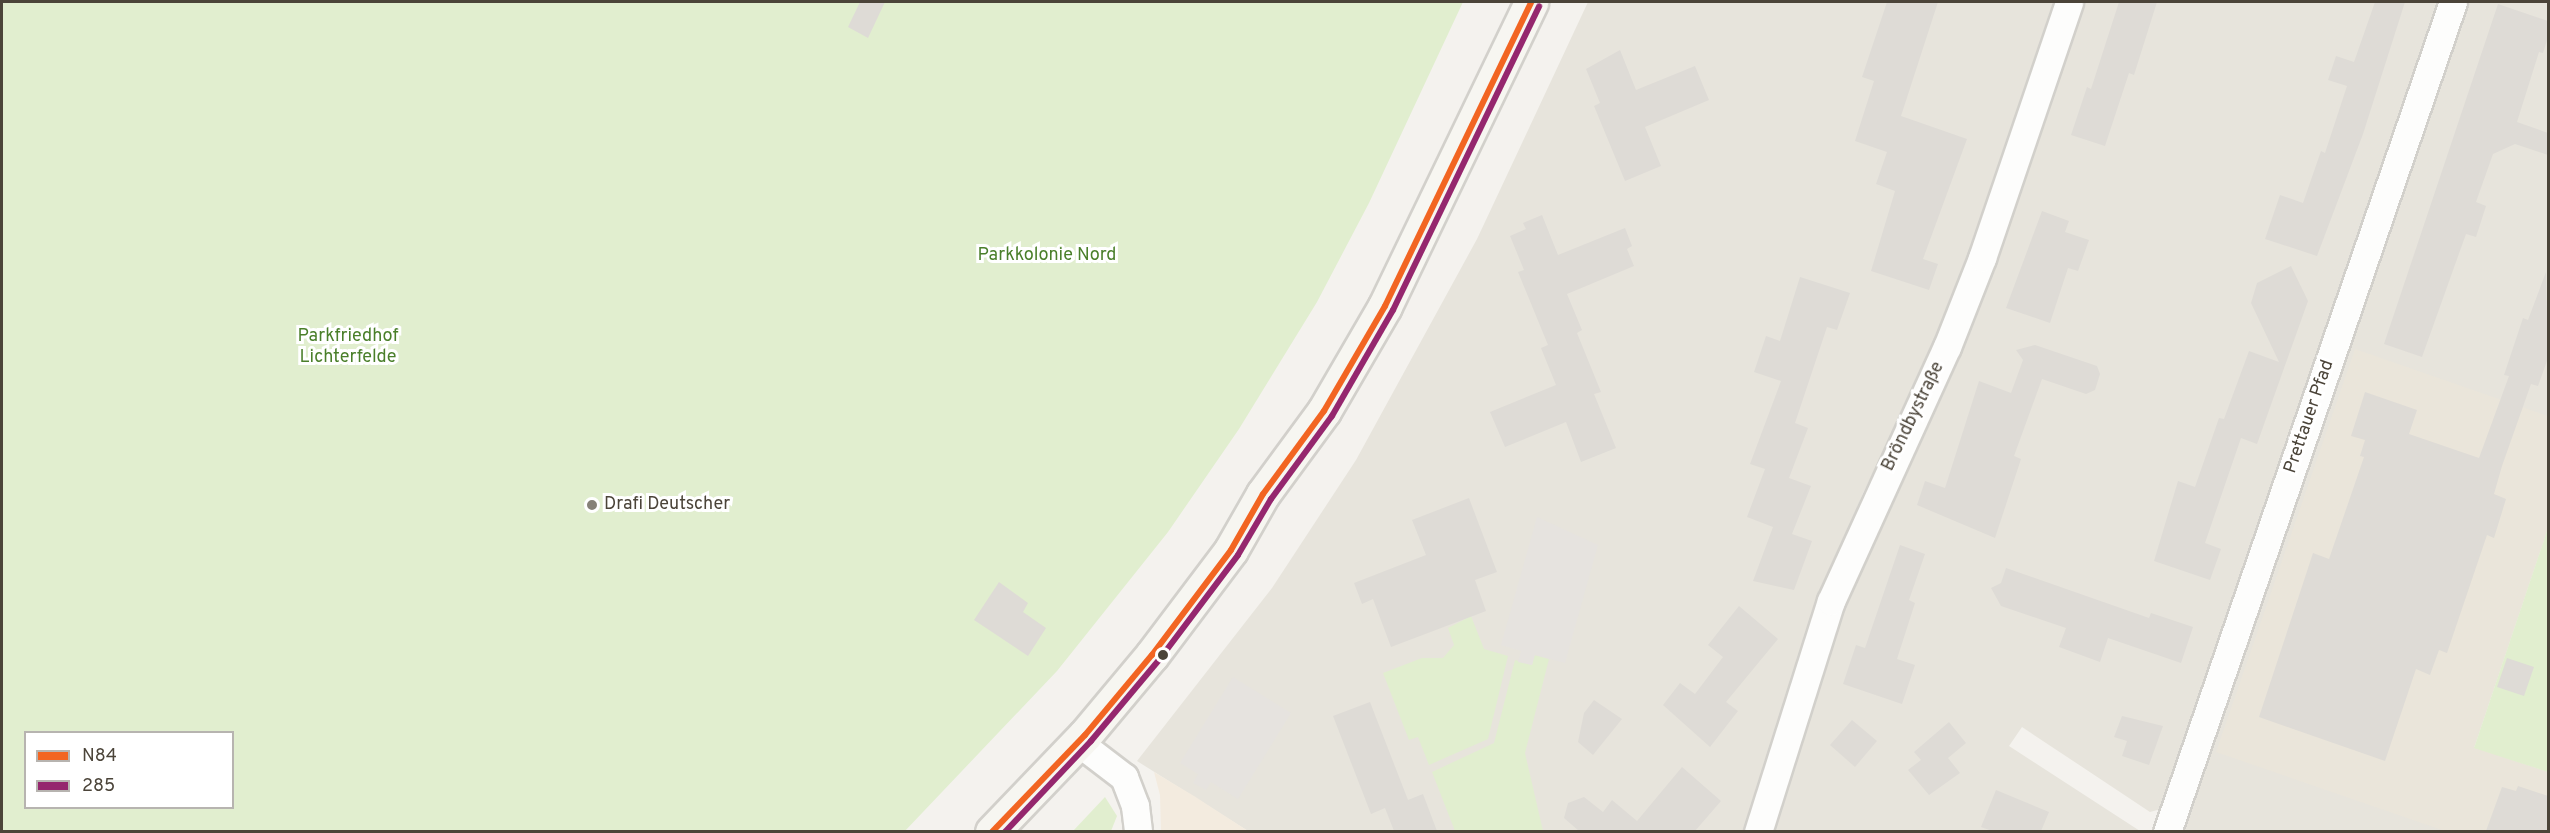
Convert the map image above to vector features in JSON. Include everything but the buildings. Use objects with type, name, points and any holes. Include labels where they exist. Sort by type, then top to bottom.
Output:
[{"type":"main road","points":[[992,831],[1078,742],[1204,587],[1263,494],[1327,405],[1385,306],[1531,2]]},
{"type":"street","name":"Bröndbystraße","points":[[1758,831],[1831,601],[1947,347],[1982,258],[2069,2]]},
{"type":"street","name":"Prettauer Pfad","points":[[2167,831],[2452,2]]},
{"type":"street","points":[[1078,742],[1124,777],[1135,806],[1138,831]]},
{"type":"shaded area","points":[[1588,2],[2053,2],[1967,266],[1920,379],[1863,493],[1816,608],[1744,831],[1248,831],[1137,761],[1272,588],[1356,460],[1477,239]]},
{"type":"shaded area","points":[[2081,2],[2440,2],[2161,809],[2150,812],[2022,727],[2009,746],[2140,831],[1769,832],[1833,629],[1976,312]]},
{"type":"shaded area","points":[[2466,2],[2548,2],[2548,528],[2474,748],[2548,772],[2548,831],[2181,832]]},
{"type":"shaded area","points":[[2355,349],[2548,416],[2548,528],[2474,747],[2548,772],[2548,831],[2445,831],[2216,752]]},
{"type":"shaded area","points":[[1537,517],[1598,545],[1565,663],[1535,655],[1532,665],[1518,662],[1521,651],[1501,645]]},
{"type":"shaded area","points":[[1233,677],[1291,713],[1238,799],[1211,782],[1206,790],[1193,783],[1198,774],[1180,763]]},
{"type":"shaded area","points":[[1154,772],[1248,831],[1161,831],[1160,795]]},
{"type":"green space","name":"Parkfriedhof Lichterfelde","points":[[2,2],[1463,2],[1369,203],[1317,302],[1239,429],[1168,532],[1057,671],[904,832],[2,831]]},
{"type":"green space","points":[[2548,528],[2548,772],[2474,748]]},
{"type":"green space","points":[[1471,616],[1484,649],[1508,656],[1488,739],[1429,765],[1418,737],[1409,740],[1383,673],[1422,658],[1443,658],[1454,645],[1448,628]]},
{"type":"green space","points":[[1534,655],[1549,659],[1525,753],[1543,831],[1455,831],[1432,772],[1494,743],[1515,660],[1532,665]]},
{"type":"green space","points":[[1105,797],[1117,816],[1111,831],[1073,831]]},
{"type":"transit line","name":"N84","points":[[992,832],[1085,735],[1152,655],[1231,550],[1263,494],[1324,411],[1385,306],[1531,2]]},
{"type":"transit line","name":"285","points":[[1005,832],[1091,741],[1159,660],[1238,555],[1271,499],[1332,416],[1393,310],[1539,6]]},
{"type":"place","name":"Drafi Deutscher","points":[[592,505]]},
{"type":"park label","name":"Parkkolonie Nord","points":[[1047,256]]}]
